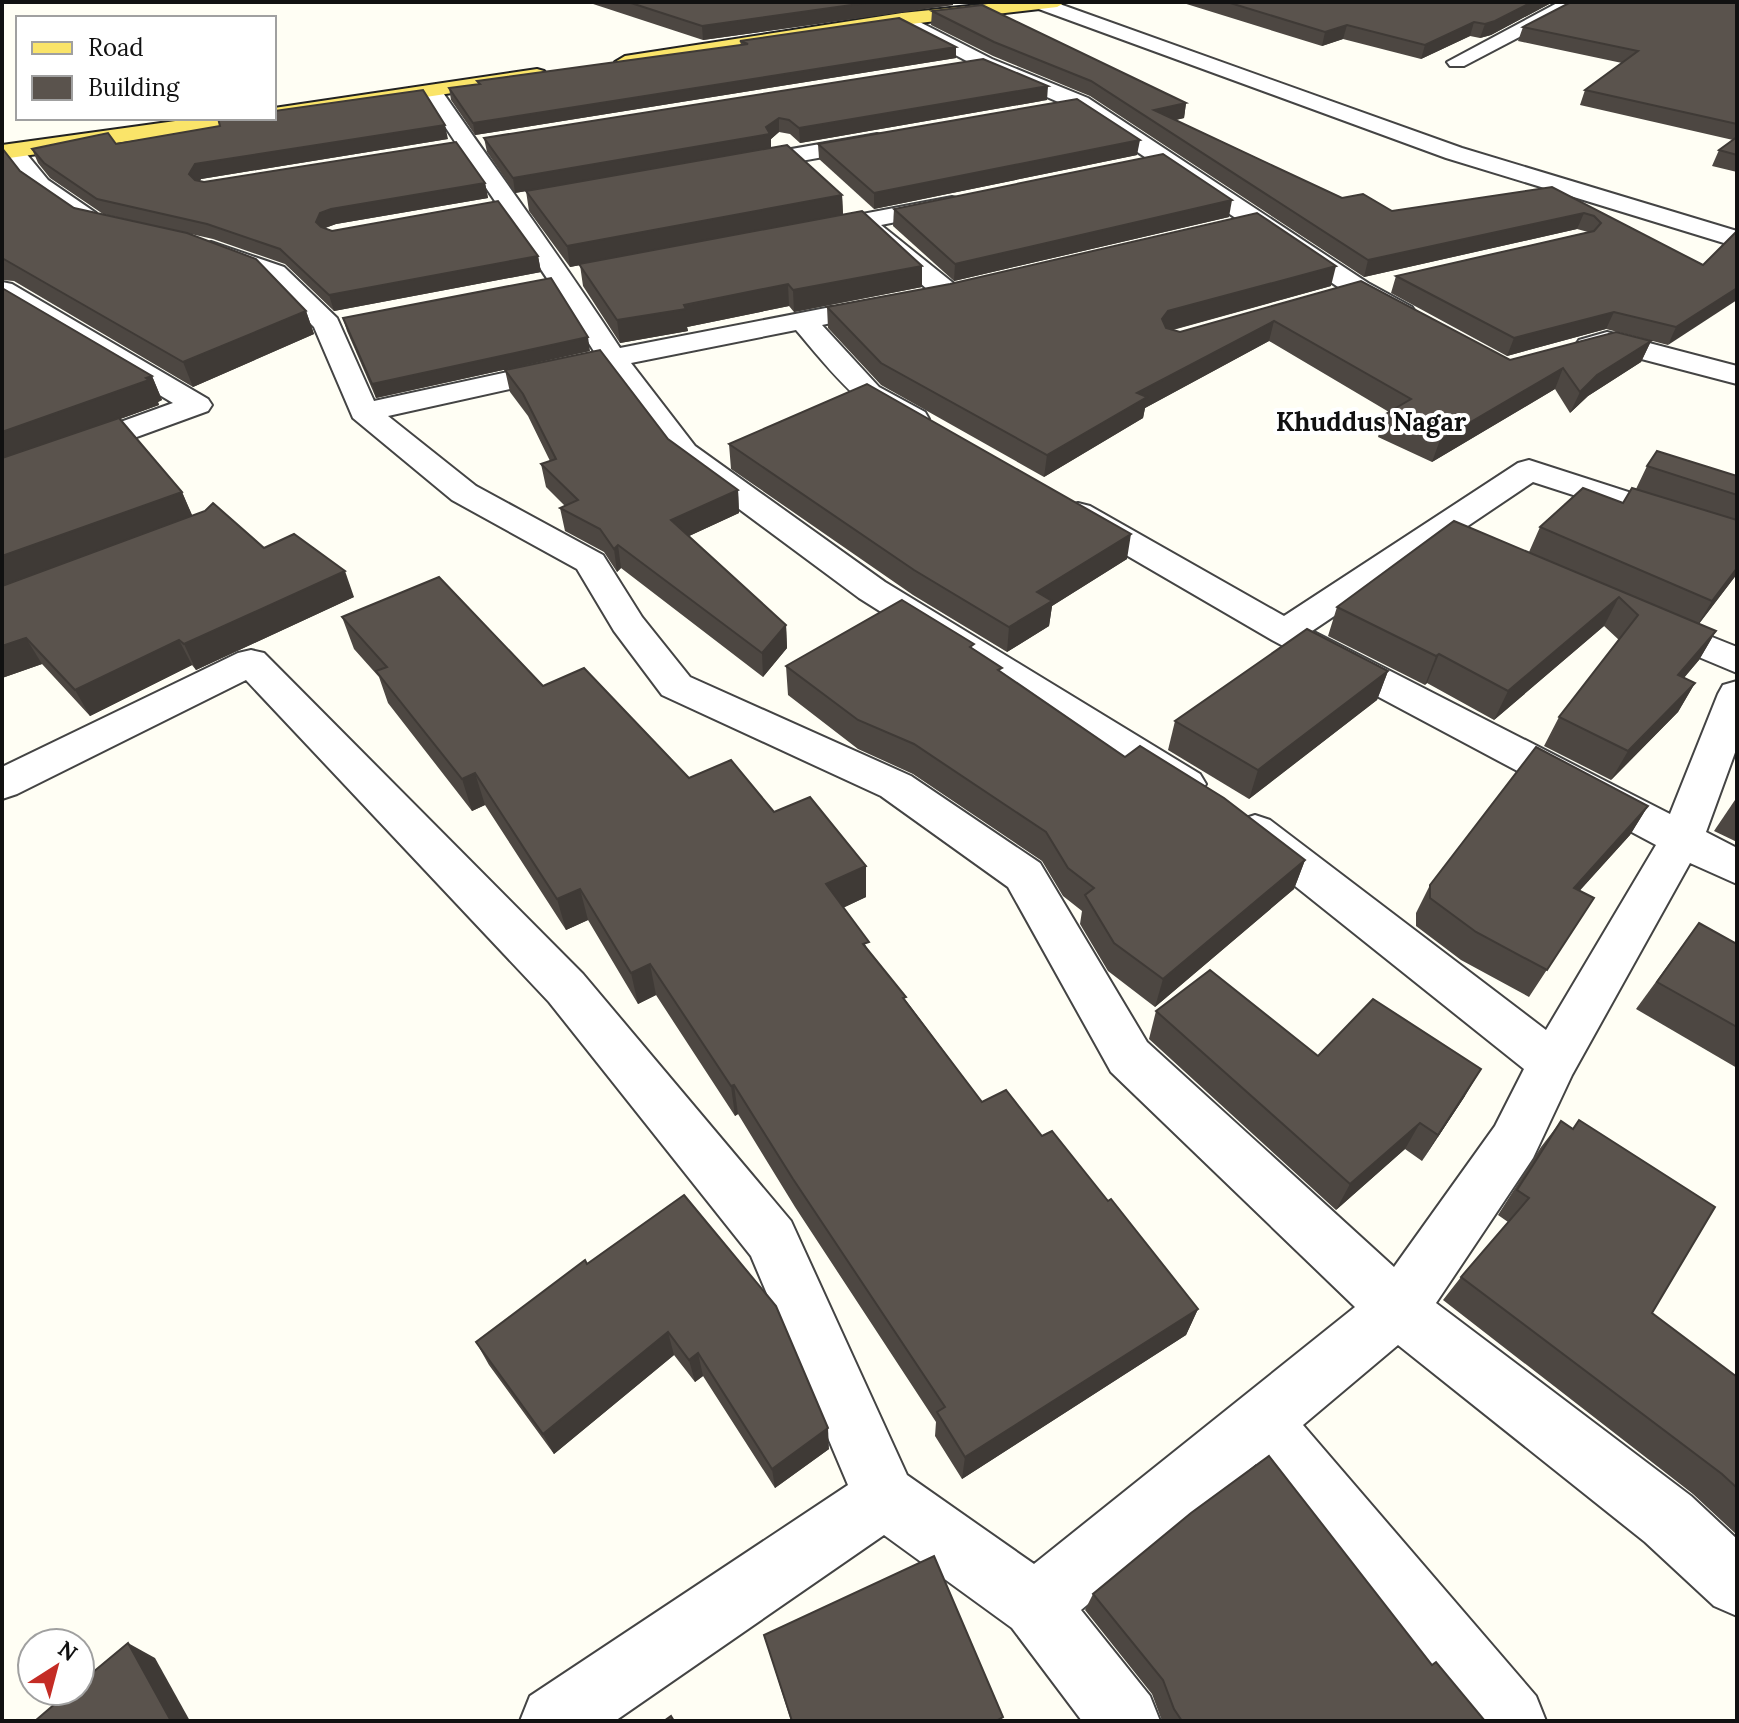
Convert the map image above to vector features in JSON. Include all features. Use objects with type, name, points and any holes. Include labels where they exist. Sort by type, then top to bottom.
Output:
[{"type":"main road","points":[[604,65],[902,19],[1050,3]]},
{"type":"main road","points":[[276,114],[557,72]]},
{"type":"main road","points":[[7,152],[230,120]]},
{"type":"street","points":[[1457,62],[1557,9],[1577,2]]},
{"type":"street","points":[[1050,3],[1454,153],[1732,231]]},
{"type":"street","points":[[902,19],[985,63],[1080,103],[1359,289],[1424,325]]},
{"type":"street","points":[[954,68],[985,63]]},
{"type":"street","points":[[432,91],[509,207],[562,279],[612,358],[684,453],[716,460],[872,590],[1226,809],[1553,1063]]},
{"type":"street","points":[[1035,112],[1080,103]]},
{"type":"street","points":[[773,135],[816,174]]},
{"type":"street","points":[[721,169],[901,136]]},
{"type":"street","points":[[7,152],[40,185],[94,223],[125,230]]},
{"type":"street","points":[[1133,166],[1163,160]]},
{"type":"street","points":[[788,236],[970,200]]},
{"type":"street","points":[[846,202],[948,293]]},
{"type":"street","points":[[1228,228],[1257,221]]},
{"type":"street","points":[[172,240],[203,247],[275,273],[340,321],[364,412],[464,493],[591,562],[627,623],[676,686],[896,786],[1024,875],[1129,1057],[1398,1309],[1668,1519],[1737,1583]]},
{"type":"street","points":[[1328,298],[1402,279]]},
{"type":"street","points":[[915,299],[978,286]]},
{"type":"street","points":[[2,290],[197,405],[2,476]]},
{"type":"street","points":[[364,412],[612,358],[859,310]]},
{"type":"street","points":[[803,321],[854,399],[949,439]]},
{"type":"street","points":[[1563,353],[1607,341],[1737,375]]},
{"type":"street","points":[[1285,632],[1455,536],[1529,470],[1737,538]]},
{"type":"street","points":[[1043,493],[1285,632],[1737,868]]},
{"type":"street","points":[[1624,611],[1737,661]]},
{"type":"street","points":[[2,784],[251,662],[566,988],[771,1239],[885,1497],[1035,1605],[1125,1721]]},
{"type":"street","points":[[1035,1605],[1398,1309],[1514,1142],[1553,1063],[1681,840],[1737,694]]},
{"type":"street","points":[[1260,1421],[1511,1721]]},
{"type":"street","points":[[555,1721],[885,1497]]},
{"type":"building","points":[[628,2],[873,2],[702,26]]},
{"type":"building","points":[[1227,2],[1532,2],[1495,21],[1485,24],[1474,22],[1425,45],[1347,25],[1325,32]]},
{"type":"building","points":[[1571,2],[1737,2],[1737,124],[1585,90],[1638,51],[1523,27]]},
{"type":"building","points":[[982,5],[1186,103],[1154,110],[1342,198],[1363,194],[1392,211],[1552,187],[1703,265],[1737,231],[1737,288],[1676,327],[1614,312],[1514,338],[1396,276],[1594,231],[1601,223],[1594,216],[1584,213],[1368,260],[1091,81],[994,42],[932,11]]},
{"type":"building","points":[[899,18],[956,47],[473,123],[449,88],[480,84],[477,81],[748,44],[740,41]]},
{"type":"building","points":[[983,59],[1048,86],[799,128],[789,120],[779,118],[766,127],[770,134],[513,178],[484,138]]},
{"type":"building","points":[[423,90],[445,125],[195,164],[189,174],[195,180],[204,182],[456,142],[485,183],[331,209],[320,213],[316,222],[332,231],[498,201],[538,256],[329,295],[280,249],[207,224],[97,199],[44,163],[32,149],[108,133],[116,144],[220,126],[218,120],[276,120],[276,111]]},
{"type":"building","points":[[1077,99],[1140,140],[874,193],[818,144]]},
{"type":"building","points":[[1737,137],[1737,155],[1719,150]]},
{"type":"building","points":[[787,145],[842,195],[567,246],[526,191]]},
{"type":"building","points":[[2,148],[20,171],[74,208],[187,233],[256,259],[306,311],[183,362],[2,258]]},
{"type":"building","points":[[1163,154],[1232,200],[955,264],[894,209]]},
{"type":"building","points":[[862,211],[922,266],[793,290],[788,284],[684,305],[686,309],[617,320],[579,264]]},
{"type":"building","points":[[1257,213],[1336,266],[1168,311],[1162,319],[1166,328],[1180,332],[1361,281],[1510,360],[1616,332],[1651,341],[1597,375],[1580,392],[1563,368],[1440,440],[1384,415],[1411,399],[1274,321],[1137,393],[1147,397],[1047,455],[881,363],[827,307],[950,284]]},
{"type":"building","points":[[551,278],[588,337],[372,384],[343,318]]},
{"type":"building","points":[[2,288],[152,376],[146,378],[149,380],[2,432]]},
{"type":"building","points":[[600,350],[668,439],[738,490],[671,520],[786,625],[762,653],[618,545],[614,549],[600,529],[560,508],[578,500],[541,464],[556,459],[523,394],[505,370]]},
{"type":"building","points":[[867,384],[1131,534],[1037,592],[1052,601],[1009,627],[914,570],[729,444]]},
{"type":"building","points":[[119,418],[182,492],[2,556],[2,458]]},
{"type":"building","points":[[1657,451],[1737,476],[1737,495],[1647,466]]},
{"type":"building","points":[[1583,488],[1623,503],[1632,488],[1737,520],[1737,568],[1712,601],[1540,527]]},
{"type":"building","points":[[213,503],[264,548],[294,534],[345,571],[184,644],[179,640],[75,690],[26,638],[2,646],[2,586],[205,511]]},
{"type":"building","points":[[1454,521],[1716,631],[1678,675],[1695,683],[1628,751],[1559,717],[1638,615],[1619,597],[1508,691],[1439,654],[1436,656],[1337,607]]},
{"type":"building","points":[[439,577],[543,686],[584,668],[689,778],[731,760],[774,812],[810,797],[866,866],[826,884],[869,942],[863,944],[906,997],[903,998],[982,1102],[1006,1090],[1042,1136],[1052,1131],[1108,1201],[1111,1199],[1198,1309],[965,1457],[937,1412],[945,1407],[734,1085],[731,1086],[650,964],[631,973],[580,889],[557,899],[475,773],[462,779],[376,671],[387,667],[342,617]]},
{"type":"building","points":[[902,600],[974,644],[970,647],[1002,668],[998,670],[1125,757],[1140,746],[1224,798],[1305,860],[1163,979],[1114,943],[1085,895],[1094,888],[1068,868],[1046,832],[914,744],[858,720],[786,666]]},
{"type":"building","points":[[1307,629],[1388,671],[1258,770],[1175,721]]},
{"type":"building","points":[[1536,747],[1648,806],[1574,888],[1594,898],[1547,970],[1476,932],[1430,898],[1430,885]]},
{"type":"building","points":[[1699,923],[1737,944],[1737,1027],[1657,982]]},
{"type":"building","points":[[1210,970],[1318,1056],[1373,999],[1481,1069],[1438,1135],[1420,1123],[1350,1184],[1156,1011]]},
{"type":"building","points":[[1579,1120],[1715,1207],[1652,1313],[1737,1377],[1737,1488],[1461,1277],[1529,1198],[1517,1190],[1561,1121],[1573,1129]]},
{"type":"building","points":[[684,1195],[776,1306],[828,1428],[772,1469],[698,1353],[689,1360],[668,1332],[543,1434],[476,1342],[585,1260],[587,1264]]},
{"type":"building","points":[[1269,1456],[1432,1665],[1436,1662],[1485,1721],[1182,1721],[1163,1680],[1093,1594],[1191,1513]]},
{"type":"building","points":[[934,1556],[1003,1717],[996,1721],[792,1721],[764,1635]]},
{"type":"building","points":[[128,1643],[171,1721],[35,1721],[51,1707],[96,1707],[96,1670]]},
{"type":"district","name":"Khuddus Nagar","points":[[1371,422]]}]
